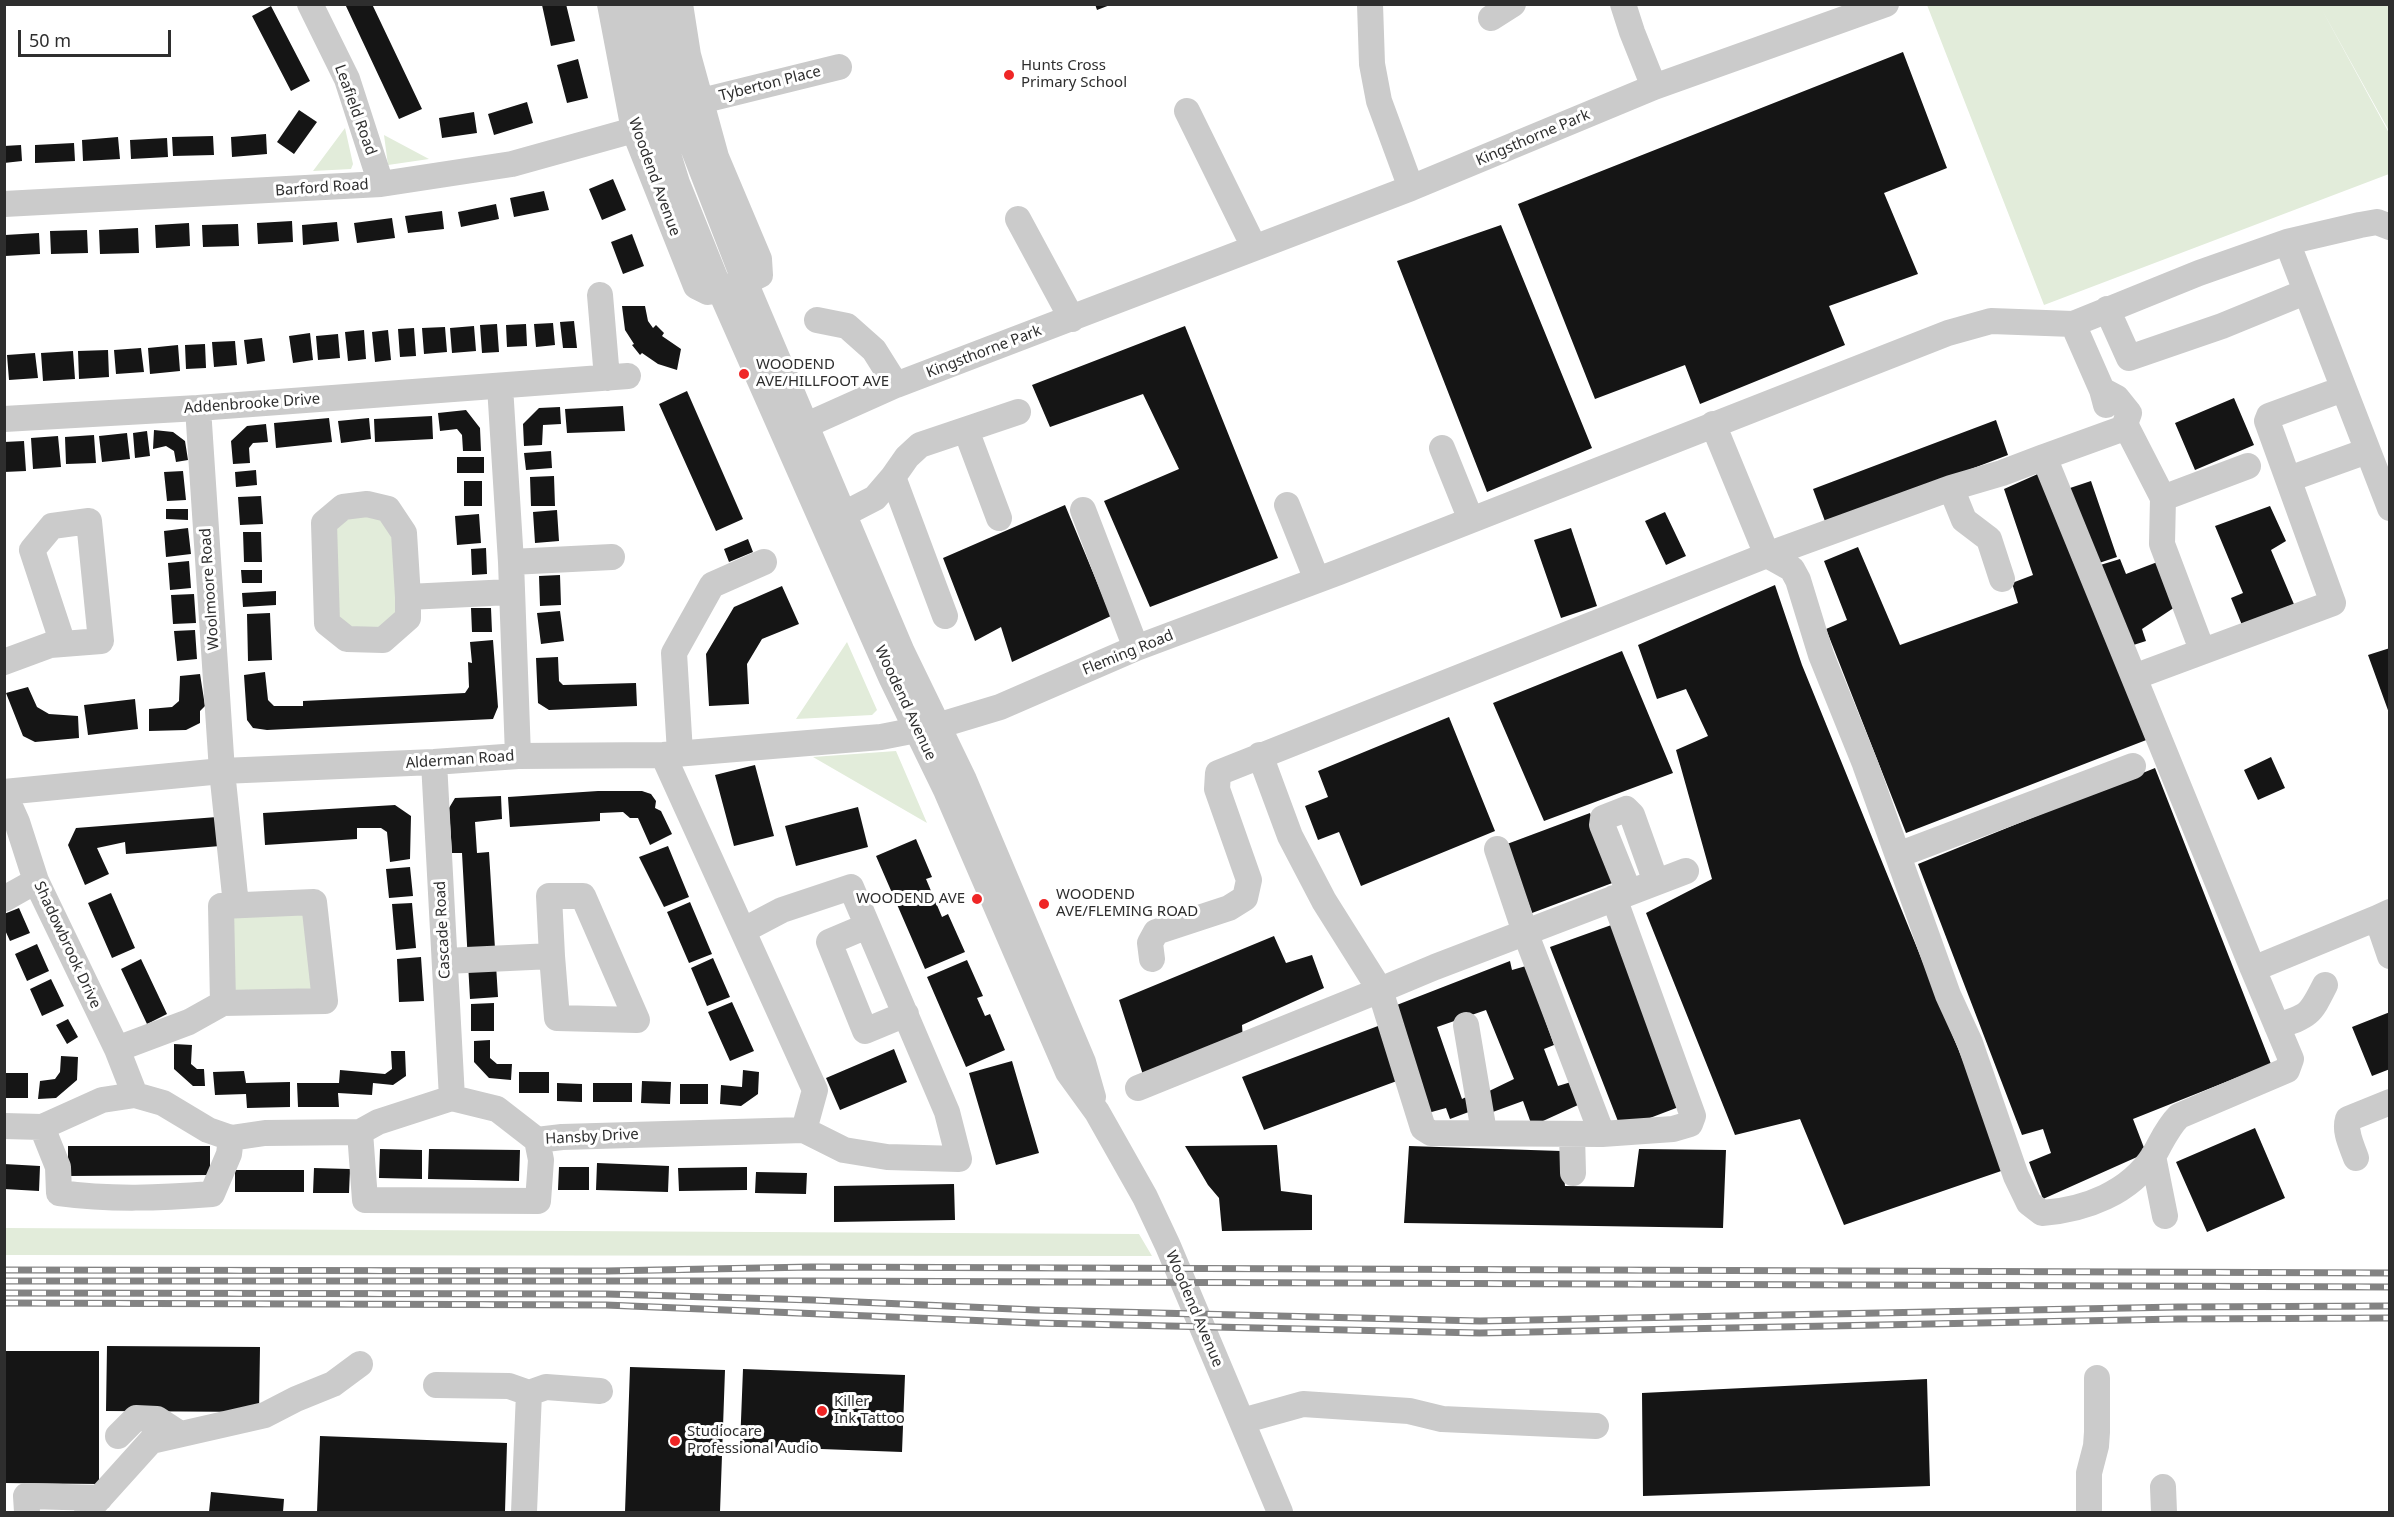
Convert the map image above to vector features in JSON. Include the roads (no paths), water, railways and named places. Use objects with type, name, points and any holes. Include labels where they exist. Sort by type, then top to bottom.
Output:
[{"type":"street","name":"Leafield Road","points":[[310,4],[347,79],[381,184]]},
{"type":"street","name":"Woodend Avenue","points":[[610,4],[634,130],[696,286],[708,292],[720,290]]},
{"type":"street","name":"Woodend Avenue","points":[[633,4],[641,52],[659,125],[677,183],[720,290],[844,514],[902,652],[946,790],[1068,1072],[1097,1112],[1145,1197],[1168,1246],[1280,1512]]},
{"type":"street","name":"Woodend Avenue","points":[[657,4],[679,111],[745,282],[796,430],[927,728]]},
{"type":"street","points":[[680,4],[688,55],[716,157],[759,259],[760,275],[720,290]]},
{"type":"street","points":[[1370,4],[1372,64],[1379,101],[1411,189]]},
{"type":"street","points":[[1491,18],[1513,4]]},
{"type":"street","points":[[1623,4],[1654,87]]},
{"type":"street","name":"Kingsthorne Park","points":[[796,430],[896,385],[1411,189],[1654,87],[1886,4]]},
{"type":"street","name":"Tyberton Place","points":[[701,101],[839,67]]},
{"type":"street","points":[[1187,111],[1254,247]]},
{"type":"street","name":"Barford Road","points":[[4,204],[381,184],[512,164],[634,130]]},
{"type":"street","points":[[1018,219],[1072,319]]},
{"type":"street","points":[[2202,650],[2162,544],[2163,498],[2126,426],[2112,420],[2102,390],[2073,324],[2107,309],[2287,242],[2377,222],[2390,227]]},
{"type":"street","points":[[2287,242],[2390,508]]},
{"type":"street","points":[[2107,309],[2129,358],[2223,326],[2305,292]]},
{"type":"street","name":"Addenbrooke Drive","points":[[4,419],[198,408],[618,377],[603,344],[600,295]]},
{"type":"street","points":[[817,320],[848,326],[874,350],[896,385]]},
{"type":"street","name":"Fleming Road","points":[[927,728],[1000,707],[1136,648],[1328,576],[1948,333],[1990,321],[2073,324]]},
{"type":"street","points":[[500,386],[511,562],[510,592],[518,756]]},
{"type":"street","points":[[2134,677],[2333,603],[2267,421],[2269,416],[2343,388]]},
{"type":"street","name":"Woolmoore Road","points":[[198,408],[222,771],[236,905]]},
{"type":"street","points":[[844,514],[875,498],[907,457],[921,446],[1018,412]]},
{"type":"street","points":[[1713,424],[1767,555],[1792,569],[1798,580],[1821,655],[1865,764],[1948,995],[1970,1043],[2016,1176],[2029,1203],[2042,1213],[2067,1211],[2106,1197],[2131,1181],[2153,1156],[2168,1127],[2179,1116],[2287,1070],[2291,1059],[2044,457]]},
{"type":"street","points":[[1152,958],[1150,943],[1156,932],[1229,908],[1245,898],[1249,880],[1217,789],[1218,773],[1767,555],[1951,488],[2002,473],[2126,426]]},
{"type":"street","points":[[966,430],[999,518]]},
{"type":"street","points":[[1442,448],[1471,520]]},
{"type":"street","points":[[2289,479],[2367,451]]},
{"type":"street","points":[[2163,498],[2248,466]]},
{"type":"street","points":[[893,477],[945,616]]},
{"type":"street","points":[[1951,488],[1964,520],[1989,539],[2002,579]]},
{"type":"street","points":[[367,504],[388,509],[404,533],[408,597],[408,618],[383,640],[347,639],[327,623],[324,523],[343,507],[367,504]]},
{"type":"street","points":[[1287,505],[1328,576]]},
{"type":"street","points":[[1083,510],[1136,648]]},
{"type":"street","points":[[4,662],[50,645],[63,644],[101,641],[89,520],[52,526],[32,550],[63,644]]},
{"type":"street","points":[[511,562],[612,557]]},
{"type":"street","points":[[744,930],[782,910],[851,887],[947,1112],[958,1159],[887,1157],[844,1150],[804,1130],[815,1090],[744,930],[672,754],[674,653],[712,585],[764,562]]},
{"type":"street","points":[[408,597],[510,592]]},
{"type":"street","name":"Alderman Road","points":[[4,793],[222,771],[518,756],[672,754],[881,737],[927,728]]},
{"type":"street","points":[[1260,755],[1290,836],[1324,901],[1380,990],[1423,1128],[1431,1133],[1602,1134],[1673,1129],[1690,1124],[1693,1116],[1622,896],[1602,825],[1603,818],[1626,809],[1632,815],[1656,882]]},
{"type":"street","name":"Cascade Road","points":[[434,762],[452,1098]]},
{"type":"street","points":[[1898,855],[2133,766]]},
{"type":"street","name":"Shadowbrook Drive","points":[[4,793],[11,822],[36,881],[117,1049],[135,1095]]},
{"type":"street","points":[[1497,849],[1525,932],[1602,1134]]},
{"type":"street","points":[[1138,1088],[1525,932],[1686,871]]},
{"type":"street","points":[[4,899],[36,881]]},
{"type":"street","points":[[549,896],[583,896],[637,1020],[557,1018],[552,956],[549,896]]},
{"type":"street","points":[[117,1049],[189,1022],[223,1003],[325,1001],[314,902],[220,906],[223,1003]]},
{"type":"street","points":[[2253,969],[2383,915],[2390,956]]},
{"type":"street","points":[[867,926],[829,942],[865,1031],[906,1014]]},
{"type":"street","points":[[445,961],[552,956]]},
{"type":"street","points":[[2277,1026],[2302,1018],[2313,1010],[2325,985]]},
{"type":"street","points":[[1466,1025],[1484,1132]]},
{"type":"street","points":[[4,1126],[42,1127],[102,1100],[135,1095],[164,1103],[208,1130],[231,1138],[265,1133],[360,1132],[378,1122],[452,1098]]},
{"type":"street","name":"Hansby Drive","points":[[452,1098],[497,1109],[537,1140],[562,1137],[804,1130]]},
{"type":"street","points":[[2356,1158],[2346,1125],[2348,1119],[2390,1101]]},
{"type":"street","points":[[42,1127],[58,1167],[59,1192],[99,1198],[212,1194],[229,1154],[231,1138]]},
{"type":"street","points":[[360,1132],[365,1200],[538,1201],[541,1160],[537,1140]]},
{"type":"street","points":[[1572,1134],[1573,1173]]},
{"type":"street","points":[[2153,1156],[2165,1216]]},
{"type":"street","points":[[27,1512],[26,1496],[93,1505],[151,1441],[265,1415],[333,1384],[360,1364]]},
{"type":"street","points":[[2089,1512],[2089,1473],[2096,1446],[2097,1431],[2097,1378]]},
{"type":"street","points":[[436,1385],[509,1386],[530,1393],[546,1387],[600,1391]]},
{"type":"street","points":[[524,1512],[530,1393]]},
{"type":"street","points":[[1242,1421],[1303,1404],[1409,1411],[1442,1419],[1596,1426]]},
{"type":"street","points":[[117,1436],[136,1418],[158,1419],[180,1434]]},
{"type":"street","points":[[2163,1487],[2164,1512]]},
{"type":"railway","points":[[4,1270],[606,1271],[811,1267],[2390,1273]]},
{"type":"railway","points":[[4,1281],[811,1281],[2390,1287]]},
{"type":"railway","points":[[4,1293],[607,1294],[1036,1310],[1480,1321],[2178,1307],[2390,1306]]},
{"type":"railway","points":[[4,1303],[606,1305],[1036,1323],[1480,1333],[2178,1319],[2390,1318]]},
{"type":"place","name":"Hunts Cross Primary School","points":[[1009,75]]},
{"type":"place","name":"WOODEND AVE/HILLFOOT AVE","points":[[744,374]]},
{"type":"place","name":"WOODEND AVE","points":[[977,899]]},
{"type":"place","name":"WOODEND AVE/FLEMING ROAD","points":[[1044,904]]},
{"type":"place","name":"Killer Ink Tattoo","points":[[822,1411]]},
{"type":"place","name":"Studiocare Professional Audio","points":[[675,1441]]}]
